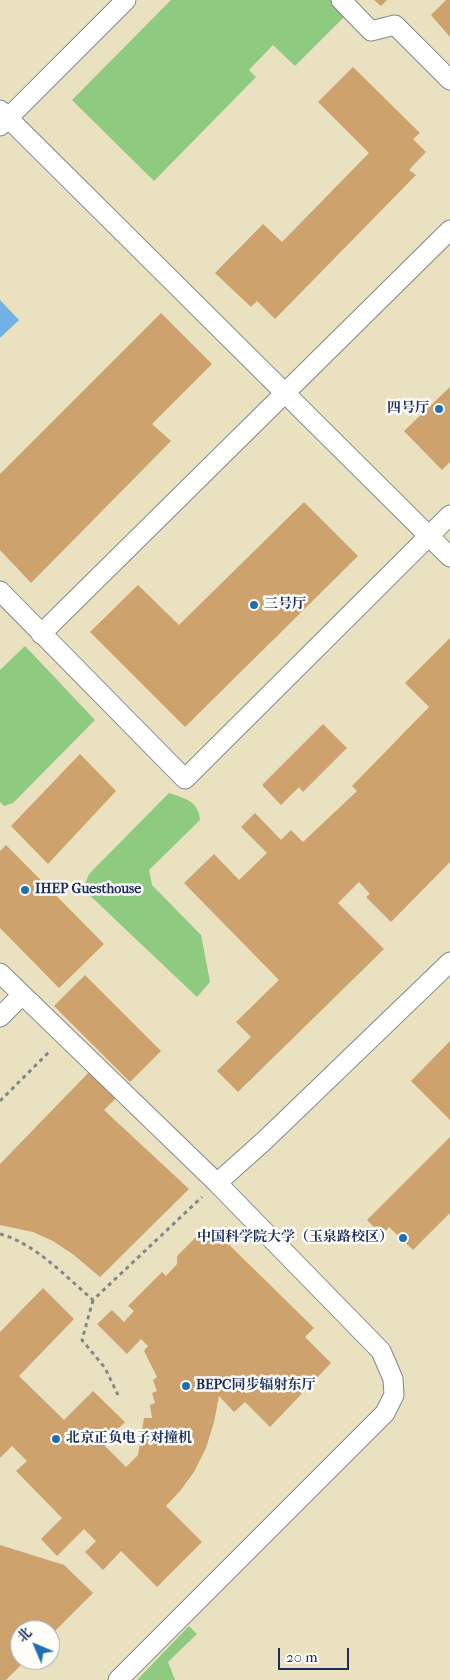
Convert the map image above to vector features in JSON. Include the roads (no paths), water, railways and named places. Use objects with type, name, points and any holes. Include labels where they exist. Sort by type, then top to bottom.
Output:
[{"type":"street","points":[[126,0],[3,118],[450,557]]},
{"type":"street","points":[[341,0],[372,31],[395,25],[450,80]]},
{"type":"street","points":[[41,634],[450,230]]},
{"type":"street","points":[[0,592],[185,779],[450,514]]},
{"type":"street","points":[[217,1183],[264,1141],[450,962]]},
{"type":"street","points":[[0,973],[217,1183],[381,1351],[393,1379],[394,1396],[385,1412],[118,1680]]},
{"type":"street","points":[[0,1016],[22,994]]},
{"type":"water","points":[[0,300],[19,320],[0,338]]},
{"type":"place","name":"四号厅","points":[[439,409]]},
{"type":"place","name":"三号厅","points":[[254,605]]},
{"type":"place","name":"IHEP Guesthouse","points":[[25,890]]},
{"type":"place","name":"中国科学院大学（玉泉路校区）","points":[[403,1238]]},
{"type":"place","name":"BEPC同步辐射东厅","points":[[186,1386]]},
{"type":"place","name":"北京正负电子对撞机","points":[[56,1439]]}]
